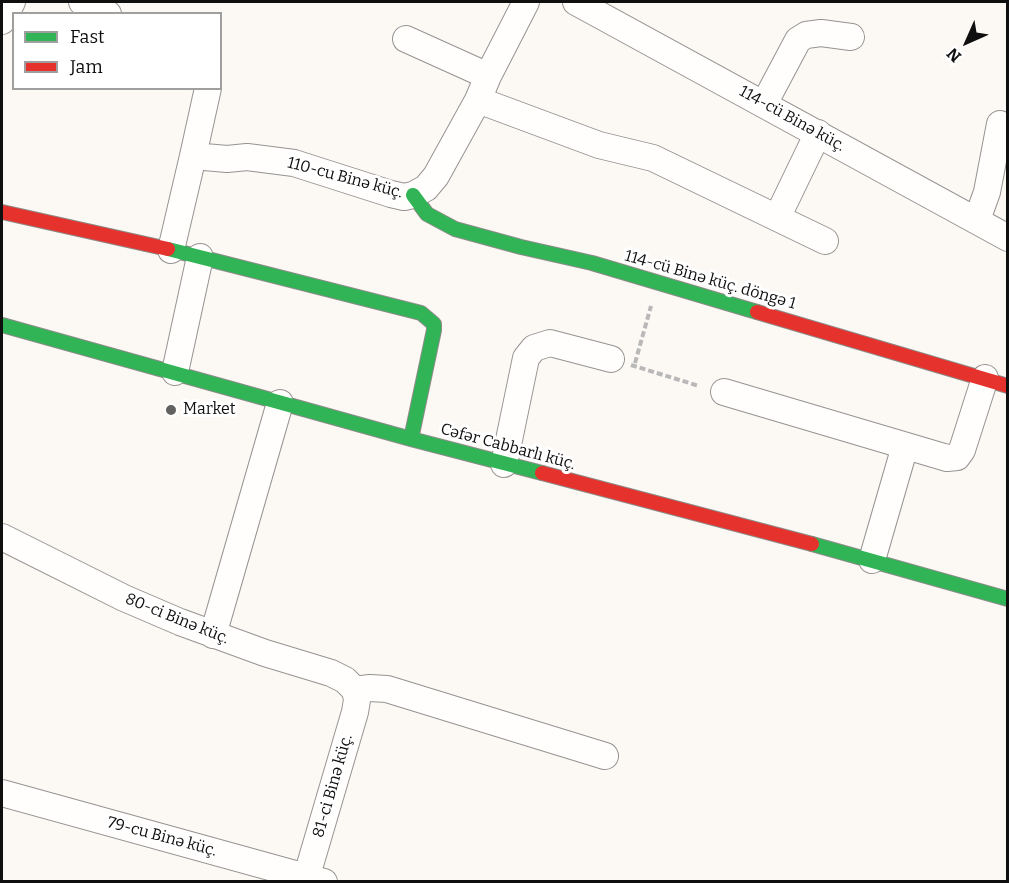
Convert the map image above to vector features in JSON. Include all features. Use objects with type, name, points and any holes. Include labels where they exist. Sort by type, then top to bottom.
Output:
[{"type":"street","points":[[2,21],[12,2]]},
{"type":"street","name":"110-cu Binə küç.","points":[[193,156],[227,159],[247,157],[286,162],[391,194],[404,197],[413,195],[426,188],[436,176],[478,100],[526,2]]},
{"type":"street","name":"114-cü Binə küç.","points":[[576,2],[1008,238]]},
{"type":"street","points":[[764,104],[798,40],[806,35],[821,33],[851,37]]},
{"type":"street","points":[[406,39],[488,76]]},
{"type":"street","points":[[171,250],[208,90]]},
{"type":"street","points":[[478,100],[599,146],[653,158],[825,241]]},
{"type":"street","points":[[977,220],[997,190],[1000,123]]},
{"type":"street","points":[[777,218],[818,133]]},
{"type":"street","name":"114-cü Binə küç. döngə 1","points":[[413,195],[428,214],[454,229],[521,247],[592,262],[996,382]]},
{"type":"street","points":[[2,212],[171,250],[421,313],[434,324],[434,330],[411,439]]},
{"type":"street","points":[[175,372],[200,257]]},
{"type":"street","name":"Cəfər Cabbarlı küç.","points":[[2,325],[411,439],[872,560],[1008,599]]},
{"type":"street","points":[[504,464],[526,358],[534,348],[550,343],[622,363]]},
{"type":"street","points":[[724,392],[948,458],[957,457],[962,450],[996,382]]},
{"type":"street","points":[[213,635],[280,403]]},
{"type":"street","points":[[872,560],[905,446]]},
{"type":"street","name":"80-ci Binə küç.","points":[[2,537],[124,598],[213,635],[331,674],[345,680],[355,690]]},
{"type":"street","points":[[355,690],[387,689],[605,756]]},
{"type":"street","name":"81-ci Binə küç.","points":[[312,880],[355,712],[357,700],[355,690]]},
{"type":"street","name":"79-cu Binə küç.","points":[[2,793],[312,880]]},
{"type":"path","points":[[658,283],[622,363],[699,386]]},
{"type":"traffic: fast","points":[[413,195],[427,214],[455,229],[592,263],[757,312]]},
{"type":"traffic: fast","points":[[168,249],[421,313],[434,324],[434,330],[411,439]]},
{"type":"traffic: fast","points":[[2,325],[411,439],[542,473]]},
{"type":"traffic: fast","points":[[812,544],[1008,599]]},
{"type":"traffic: jam","points":[[2,212],[168,249]]},
{"type":"traffic: jam","points":[[757,312],[1008,386]]},
{"type":"traffic: jam","points":[[542,473],[812,544]]},
{"type":"place","name":"Market","points":[[171,410]]}]
